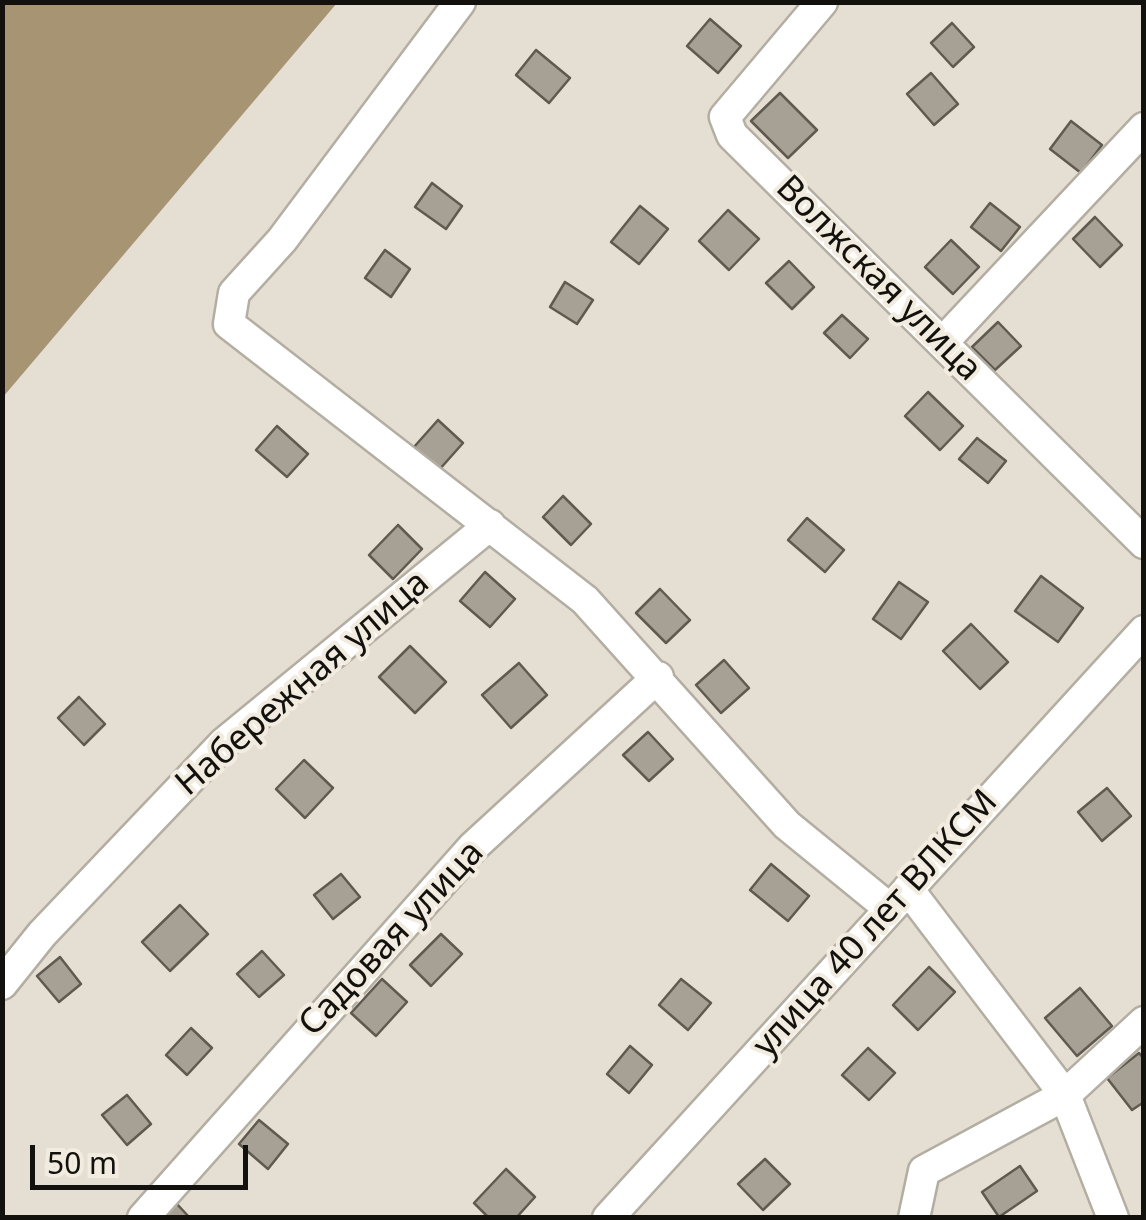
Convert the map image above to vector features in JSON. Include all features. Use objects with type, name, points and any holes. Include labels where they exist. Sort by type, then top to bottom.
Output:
[{"type":"street","points":[[460,2],[282,240],[234,293],[229,324],[585,600],[787,825],[899,900],[1065,1095],[1113,1218]]},
{"type":"street","name":"Волжская улица","points":[[822,2],[725,116],[732,135],[1144,544]]},
{"type":"street","points":[[942,344],[1144,128]]},
{"type":"street","name":"Набережная улица","points":[[2,984],[42,934],[224,743],[490,525]]},
{"type":"street","name":"улица 40 лет ВЛКСМ","points":[[608,1218],[1144,631]]},
{"type":"street","name":"Садовая улица","points":[[143,1218],[473,848],[658,677]]},
{"type":"street","points":[[914,1218],[924,1171],[1065,1095],[1144,1022]]},
{"type":"shaded area","points":[[2,3],[337,3],[3,397]]},
{"type":"building","points":[[710,19],[741,46],[718,73],[687,46]]},
{"type":"building","points":[[952,23],[974,47],[953,67],[931,43]]},
{"type":"building","points":[[536,50],[570,78],[549,103],[516,75]]},
{"type":"building","points":[[931,73],[958,104],[934,125],[907,94]]},
{"type":"building","points":[[780,93],[817,130],[788,158],[751,121]]},
{"type":"building","points":[[1071,121],[1102,145],[1081,173],[1050,149]]},
{"type":"building","points":[[432,183],[462,206],[446,229],[415,207]]},
{"type":"building","points":[[990,203],[1020,227],[1001,251],[971,227]]},
{"type":"building","points":[[640,206],[668,229],[639,264],[611,242]]},
{"type":"building","points":[[728,210],[759,239],[729,270],[699,241]]},
{"type":"building","points":[[1095,217],[1122,245],[1100,267],[1073,239]]},
{"type":"building","points":[[951,240],[979,267],[953,294],[925,267]]},
{"type":"building","points":[[385,250],[410,269],[391,297],[365,278]]},
{"type":"building","points":[[789,261],[814,287],[792,309],[766,283]]},
{"type":"building","points":[[565,282],[593,300],[577,324],[550,307]]},
{"type":"building","points":[[842,315],[868,339],[850,358],[824,333]]},
{"type":"building","points":[[998,322],[1021,346],[995,370],[972,347]]},
{"type":"building","points":[[928,392],[963,426],[940,450],[905,416]]},
{"type":"building","points":[[438,420],[463,443],[439,470],[414,447]]},
{"type":"building","points":[[277,426],[308,454],[287,477],[256,450]]},
{"type":"building","points":[[977,438],[1006,461],[988,483],[959,459]]},
{"type":"building","points":[[563,496],[591,524],[571,545],[543,517]]},
{"type":"building","points":[[807,518],[844,550],[825,572],[788,540]]},
{"type":"building","points":[[398,525],[422,549],[393,579],[369,555]]},
{"type":"building","points":[[485,572],[515,599],[490,627],[460,601]]},
{"type":"building","points":[[1041,576],[1083,608],[1058,642],[1015,611]]},
{"type":"building","points":[[899,582],[928,602],[901,639],[873,619]]},
{"type":"building","points":[[660,589],[690,620],[666,643],[636,613]]},
{"type":"building","points":[[971,624],[1008,662],[980,689],[943,651]]},
{"type":"building","points":[[410,646],[446,682],[415,713],[379,677]]},
{"type":"building","points":[[724,660],[749,688],[721,713],[696,685]]},
{"type":"building","points":[[519,663],[547,695],[511,728],[482,695]]},
{"type":"building","points":[[79,697],[105,724],[84,745],[58,718]]},
{"type":"building","points":[[648,732],[673,759],[649,781],[623,755]]},
{"type":"building","points":[[304,760],[333,788],[305,818],[276,789]]},
{"type":"building","points":[[1107,788],[1131,816],[1102,841],[1078,812]]},
{"type":"building","points":[[771,864],[809,896],[788,921],[750,890]]},
{"type":"building","points":[[341,874],[360,897],[333,919],[314,895]]},
{"type":"building","points":[[180,905],[208,934],[170,971],[142,942]]},
{"type":"building","points":[[441,934],[462,954],[431,986],[410,965]]},
{"type":"building","points":[[262,951],[284,975],[259,997],[237,974]]},
{"type":"building","points":[[60,957],[81,984],[59,1002],[37,976]]},
{"type":"building","points":[[929,967],[955,992],[918,1030],[893,1005]]},
{"type":"building","points":[[382,979],[407,1002],[376,1036],[351,1013]]},
{"type":"building","points":[[681,979],[711,1003],[688,1030],[659,1005]]},
{"type":"building","points":[[1080,988],[1112,1026],[1077,1056],[1045,1018]]},
{"type":"building","points":[[191,1028],[212,1048],[187,1075],[166,1055]]},
{"type":"building","points":[[630,1046],[652,1065],[629,1093],[607,1074]]},
{"type":"building","points":[[868,1048],[895,1073],[869,1100],[842,1075]]},
{"type":"building","points":[[1139,1053],[1144,1059],[1144,1102],[1132,1110],[1107,1078]]},
{"type":"building","points":[[127,1095],[151,1124],[127,1145],[102,1115]]},
{"type":"building","points":[[259,1120],[288,1144],[268,1169],[239,1144]]},
{"type":"building","points":[[765,1159],[790,1184],[763,1210],[738,1184]]},
{"type":"building","points":[[1020,1166],[1037,1191],[999,1217],[982,1192]]},
{"type":"building","points":[[506,1169],[535,1197],[516,1218],[489,1218],[474,1203]]},
{"type":"building","points":[[176,1203],[190,1218],[161,1218]]}]
